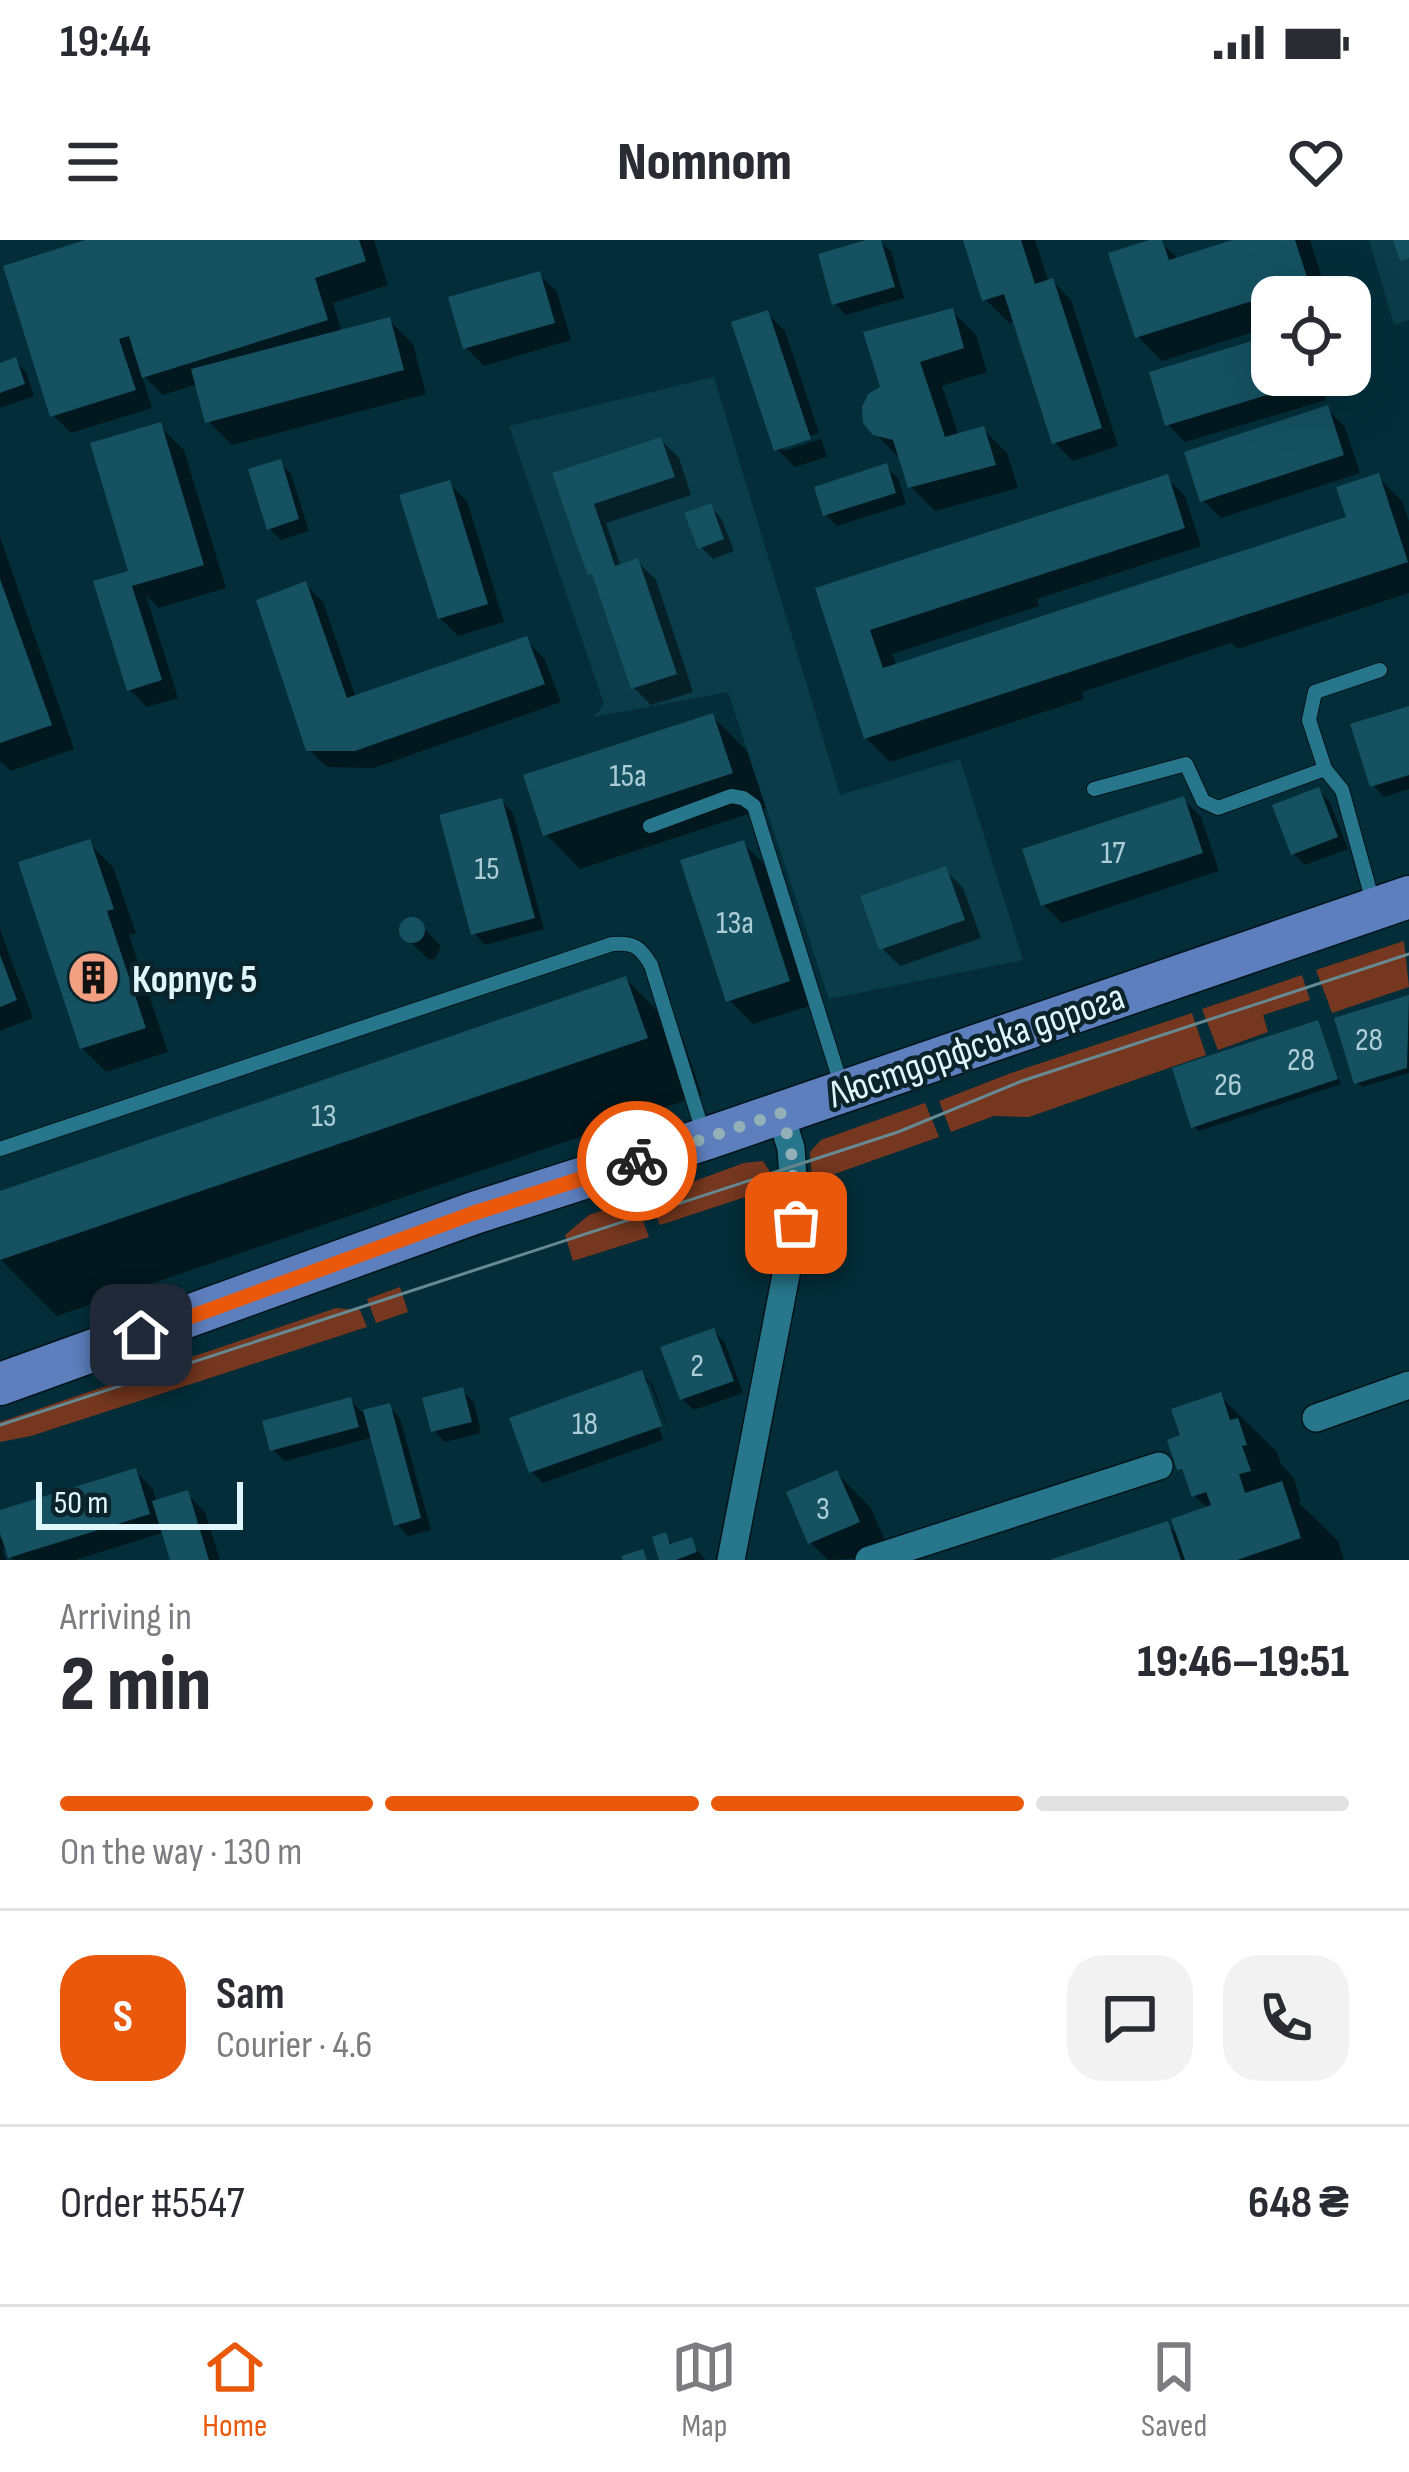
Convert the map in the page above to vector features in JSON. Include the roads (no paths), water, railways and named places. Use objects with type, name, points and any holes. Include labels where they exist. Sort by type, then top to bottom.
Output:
[{"type":"main road","name":"Люстдорфська дорога","points":[[5,1377],[1392,903]]},
{"type":"street","points":[[731,1560],[796,1223],[791,1148],[781,1113]]},
{"type":"street","points":[[1316,1418],[1409,1385]]},
{"type":"street","points":[[869,1560],[1159,1466]]},
{"type":"lane","points":[[1380,670],[1315,692],[1309,720],[1325,769],[1342,790],[1392,903]]},
{"type":"lane","points":[[1094,790],[1186,764],[1203,801],[1218,808],[1325,769]]},
{"type":"lane","points":[[650,826],[730,796],[754,806],[843,1089]]},
{"type":"lane","points":[[0,1149],[612,944],[630,942],[652,965],[705,1139]]},
{"type":"tram line","points":[[0,1425],[898,1132],[1022,1081],[1409,954]]},
{"type":"place","name":"Корпус 5","points":[[93,978]]}]
